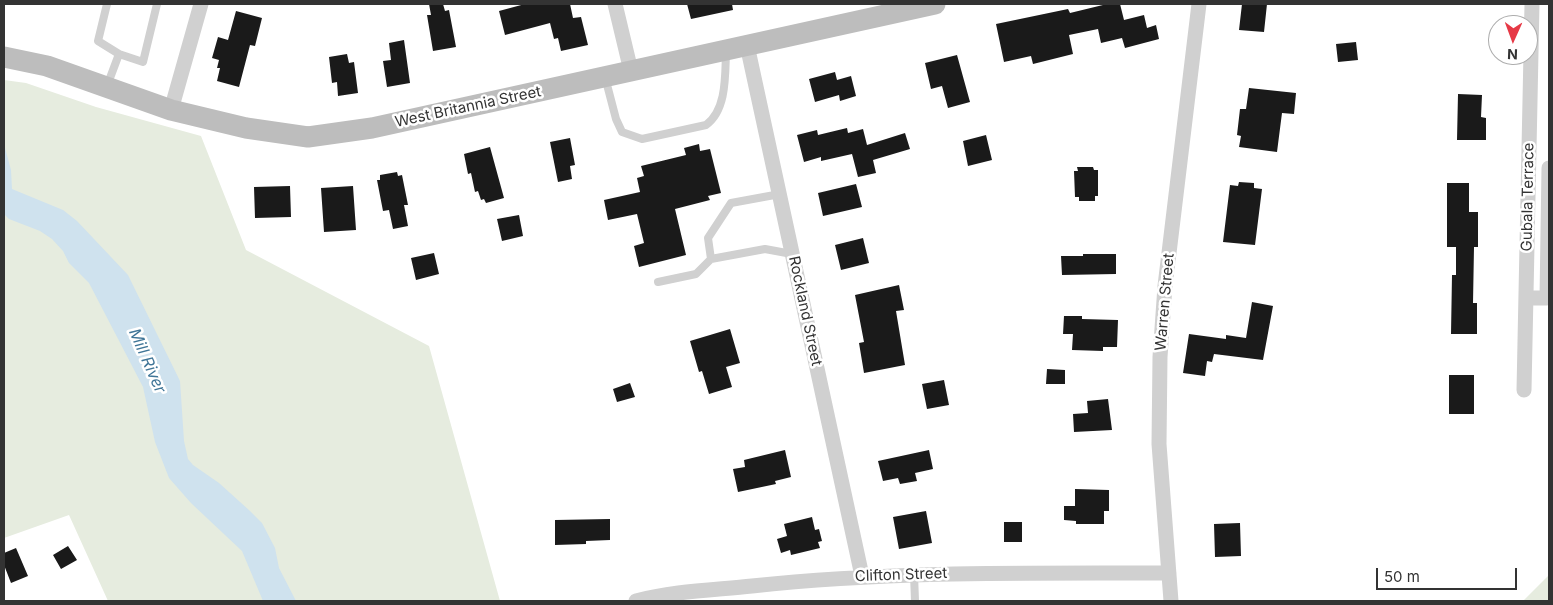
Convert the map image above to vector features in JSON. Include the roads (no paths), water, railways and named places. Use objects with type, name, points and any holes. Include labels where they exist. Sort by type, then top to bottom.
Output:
[{"type":"street","points":[[171,110],[201,4]]},
{"type":"street","points":[[614,4],[631,71]]},
{"type":"street","name":"West Britannia Street","points":[[4,57],[47,66],[171,110],[266,132],[308,136],[329,135],[605,77],[935,4]]},
{"type":"street","name":"Warren Street","points":[[1171,601],[1159,444],[1159,371],[1165,286],[1199,4]]},
{"type":"street","name":"Gubala Terrace","points":[[1524,390],[1532,4]]},
{"type":"street","name":"Rockland Street","points":[[747,45],[862,576]]},
{"type":"street","points":[[1526,298],[1547,298],[1549,168]]},
{"type":"street","name":"Clifton Street","points":[[636,601],[658,596],[862,576],[1169,573]]},
{"type":"lane","points":[[108,4],[98,41],[119,54],[143,62],[158,4]]},
{"type":"lane","points":[[605,77],[616,119],[622,132],[632,137],[642,139],[706,125],[713,120],[723,95],[726,50]]},
{"type":"lane","points":[[107,86],[119,54]]},
{"type":"lane","points":[[712,258],[708,238],[730,203],[780,194]]},
{"type":"lane","points":[[658,282],[696,274],[712,258],[764,249],[793,254]]},
{"type":"lane","points":[[914,574],[915,601]]},
{"type":"water","name":"Mill River","points":[[4,144],[11,170],[12,189],[63,210],[77,221],[128,275],[180,381],[184,441],[188,459],[193,465],[219,483],[262,523],[275,548],[279,568],[296,601],[263,601],[242,551],[191,503],[169,478],[155,442],[143,387],[89,283],[69,263],[63,251],[52,239],[40,231],[9,219],[4,214]]}]
